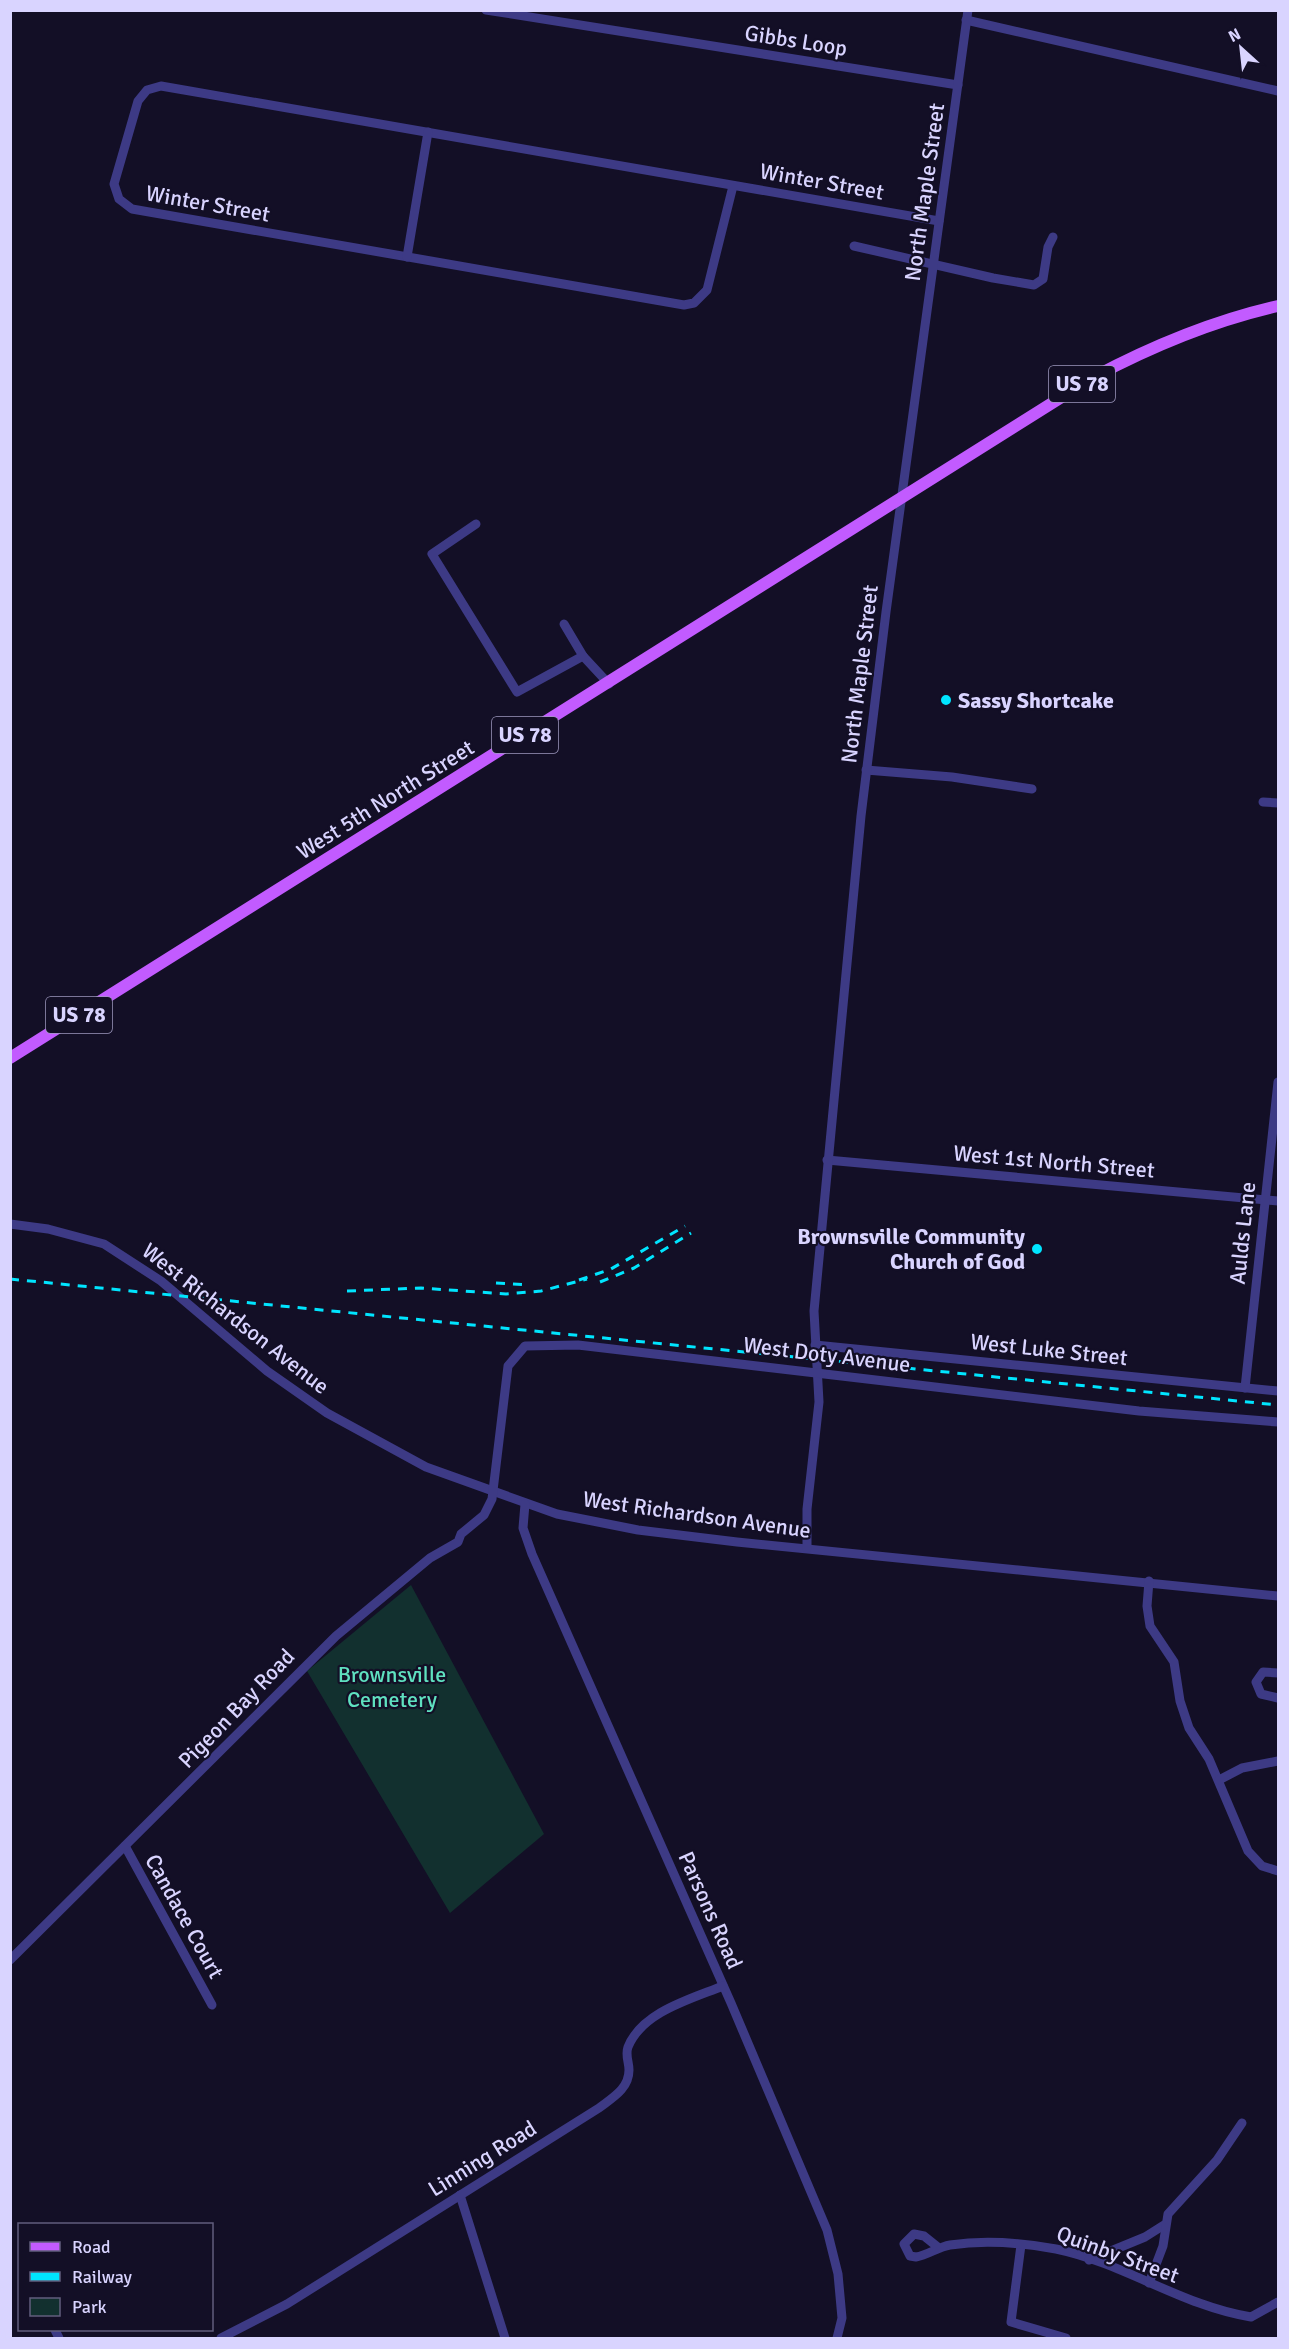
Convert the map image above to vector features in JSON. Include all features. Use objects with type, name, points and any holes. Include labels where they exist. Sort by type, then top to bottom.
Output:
[{"type":"main road","name":"US 78","points":[[902,496],[1092,378],[1135,355],[1214,323],[1278,306]]},
{"type":"main road","name":"West 5th North Street","points":[[10,1058],[609,684],[902,496]]},
{"type":"street","name":"Gibbs Loop","points":[[486,10],[958,85]]},
{"type":"street","name":"North Maple Street","points":[[807,1548],[807,1509],[819,1402],[814,1311],[866,770],[967,15]]},
{"type":"street","points":[[967,15],[1278,91]]},
{"type":"street","name":"Winter Street","points":[[733,186],[707,290],[694,303],[674,303],[132,209],[119,199],[114,184],[138,101],[147,90],[161,86],[939,221]]},
{"type":"street","points":[[407,257],[428,132]]},
{"type":"street","points":[[854,246],[1034,285],[1043,279],[1048,247],[1053,237]]},
{"type":"street","points":[[476,524],[432,554],[517,692],[583,656]]},
{"type":"street","points":[[564,624],[583,656],[609,684]]},
{"type":"street","points":[[866,770],[952,777],[1032,789]]},
{"type":"street","points":[[1263,802],[1278,803]]},
{"type":"street","name":"Aulds Lane","points":[[1245,1388],[1278,1082]]},
{"type":"street","name":"West 1st North Street","points":[[827,1160],[1278,1201]]},
{"type":"street","name":"West Richardson Avenue","points":[[10,1224],[84,1238],[115,1250],[161,1281],[267,1371],[327,1413],[426,1467],[525,1504],[567,1516],[638,1530],[1278,1596]]},
{"type":"street","name":"West Doty Avenue","points":[[493,1493],[508,1365],[525,1346],[578,1345],[1139,1411],[1278,1422]]},
{"type":"street","name":"West Luke Street","points":[[815,1345],[1278,1391]]},
{"type":"street","name":"Pigeon Bay Road","points":[[10,1960],[336,1636],[430,1558],[458,1542],[461,1533],[484,1515],[493,1493]]},
{"type":"street","name":"Parsons Road","points":[[525,1504],[523,1528],[532,1554],[723,1986],[827,2230],[836,2263],[840,2296],[842,2318],[837,2338]]},
{"type":"street","points":[[1149,1581],[1147,1606],[1150,1626],[1174,1662],[1184,1715],[1219,1780],[1248,1851],[1262,1866],[1278,1871]]},
{"type":"street","points":[[1278,1673],[1263,1672],[1256,1682],[1261,1694],[1278,1698]]},
{"type":"street","points":[[1219,1780],[1242,1768],[1278,1761]]},
{"type":"street","name":"Candace Court","points":[[125,1846],[212,2005]]},
{"type":"street","name":"Linning Road","points":[[221,2338],[287,2304],[599,2108],[622,2090],[627,2083],[629,2070],[627,2050],[635,2035],[650,2019],[723,1986]]},
{"type":"street","points":[[1149,2283],[1163,2246],[1164,2225],[1168,2214],[1217,2160],[1242,2123]]},
{"type":"street","points":[[460,2196],[505,2338]]},
{"type":"street","points":[[1089,2260],[1144,2237],[1164,2225]]},
{"type":"street","name":"Quinby Street","points":[[939,2248],[971,2243],[1056,2249],[1149,2283],[1201,2306],[1251,2317],[1278,2302]]},
{"type":"street","points":[[1021,2245],[1011,2322],[1066,2338]]},
{"type":"green space","name":"Brownsville Cemetery","points":[[411,1585],[544,1834],[450,1913],[307,1671]]},
{"type":"railway","points":[[579,1280],[611,1269],[685,1226]]},
{"type":"railway","points":[[600,1282],[634,1268],[691,1233]]},
{"type":"railway","points":[[10,1279],[1278,1405]]},
{"type":"railway","points":[[347,1291],[421,1288],[506,1294],[541,1291],[587,1279]]},
{"type":"railway","points":[[496,1283],[528,1285]]},
{"type":"place","name":"Sassy Shortcake","points":[[946,700]]},
{"type":"place","name":"Brownsville Community Church of God","points":[[1037,1249]]}]
